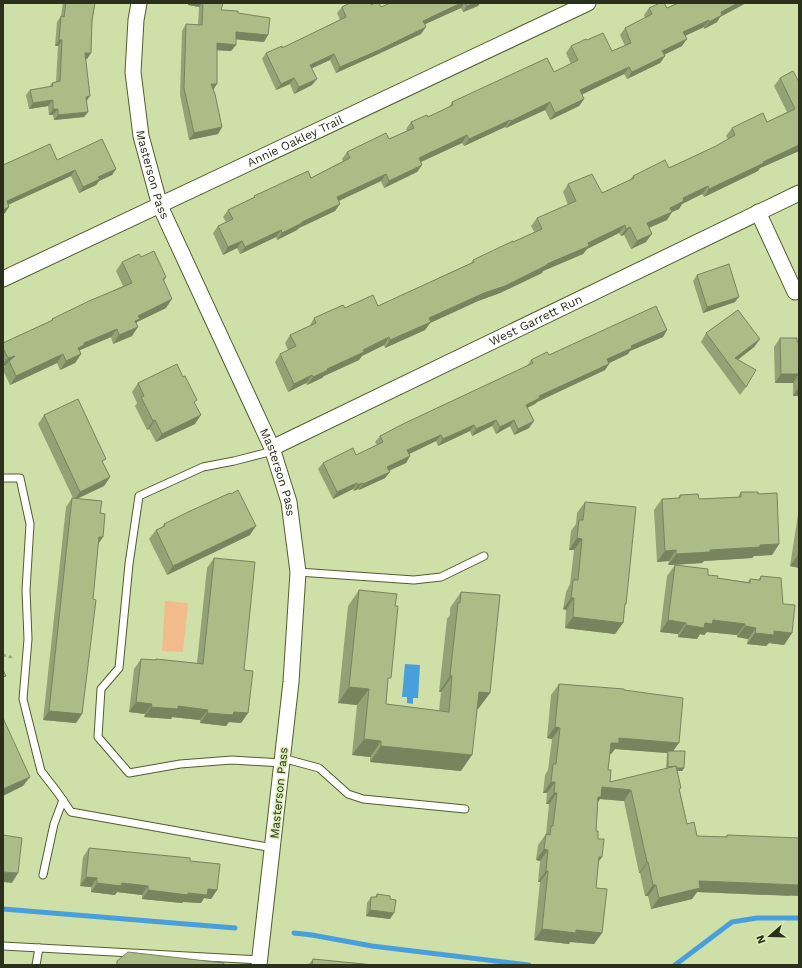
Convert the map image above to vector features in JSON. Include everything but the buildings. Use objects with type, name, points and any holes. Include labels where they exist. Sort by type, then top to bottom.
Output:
[{"type":"street","name":"Masterson Pass","points":[[139,3],[136,20],[133,72],[141,136],[160,206],[272,449],[289,502],[298,572],[291,682],[260,963]]},
{"type":"street","name":"Annie Oakley Trail","points":[[3,279],[588,3]]},
{"type":"street","name":"West Garrett Run","points":[[272,449],[799,193]]},
{"type":"street","points":[[758,212],[795,292]]},
{"type":"lane","points":[[272,449],[234,461],[203,467],[139,496],[129,564],[119,668],[101,689],[98,737],[130,773],[180,764],[232,760],[282,761],[319,768],[348,794],[363,799],[465,810]]},
{"type":"lane","points":[[3,478],[20,478],[30,524],[26,590],[28,639],[23,699],[40,771],[71,812],[273,848]]},
{"type":"lane","points":[[298,572],[414,580],[441,577],[484,556]]},
{"type":"lane","points":[[43,875],[54,824],[63,800]]},
{"type":"lane","points":[[3,946],[260,963]]},
{"type":"lane","points":[[36,965],[39,948]]},
{"type":"shaded area","points":[[165,601],[188,603],[183,652],[162,651]]},
{"type":"water","points":[[405,664],[420,665],[418,698],[413,698],[413,704],[407,703],[407,697],[402,697]]},
{"type":"waterway","points":[[3,909],[235,928]]},
{"type":"waterway","points":[[675,965],[732,922],[757,918],[799,918]]},
{"type":"waterway","points":[[294,933],[372,946],[529,965]]}]
